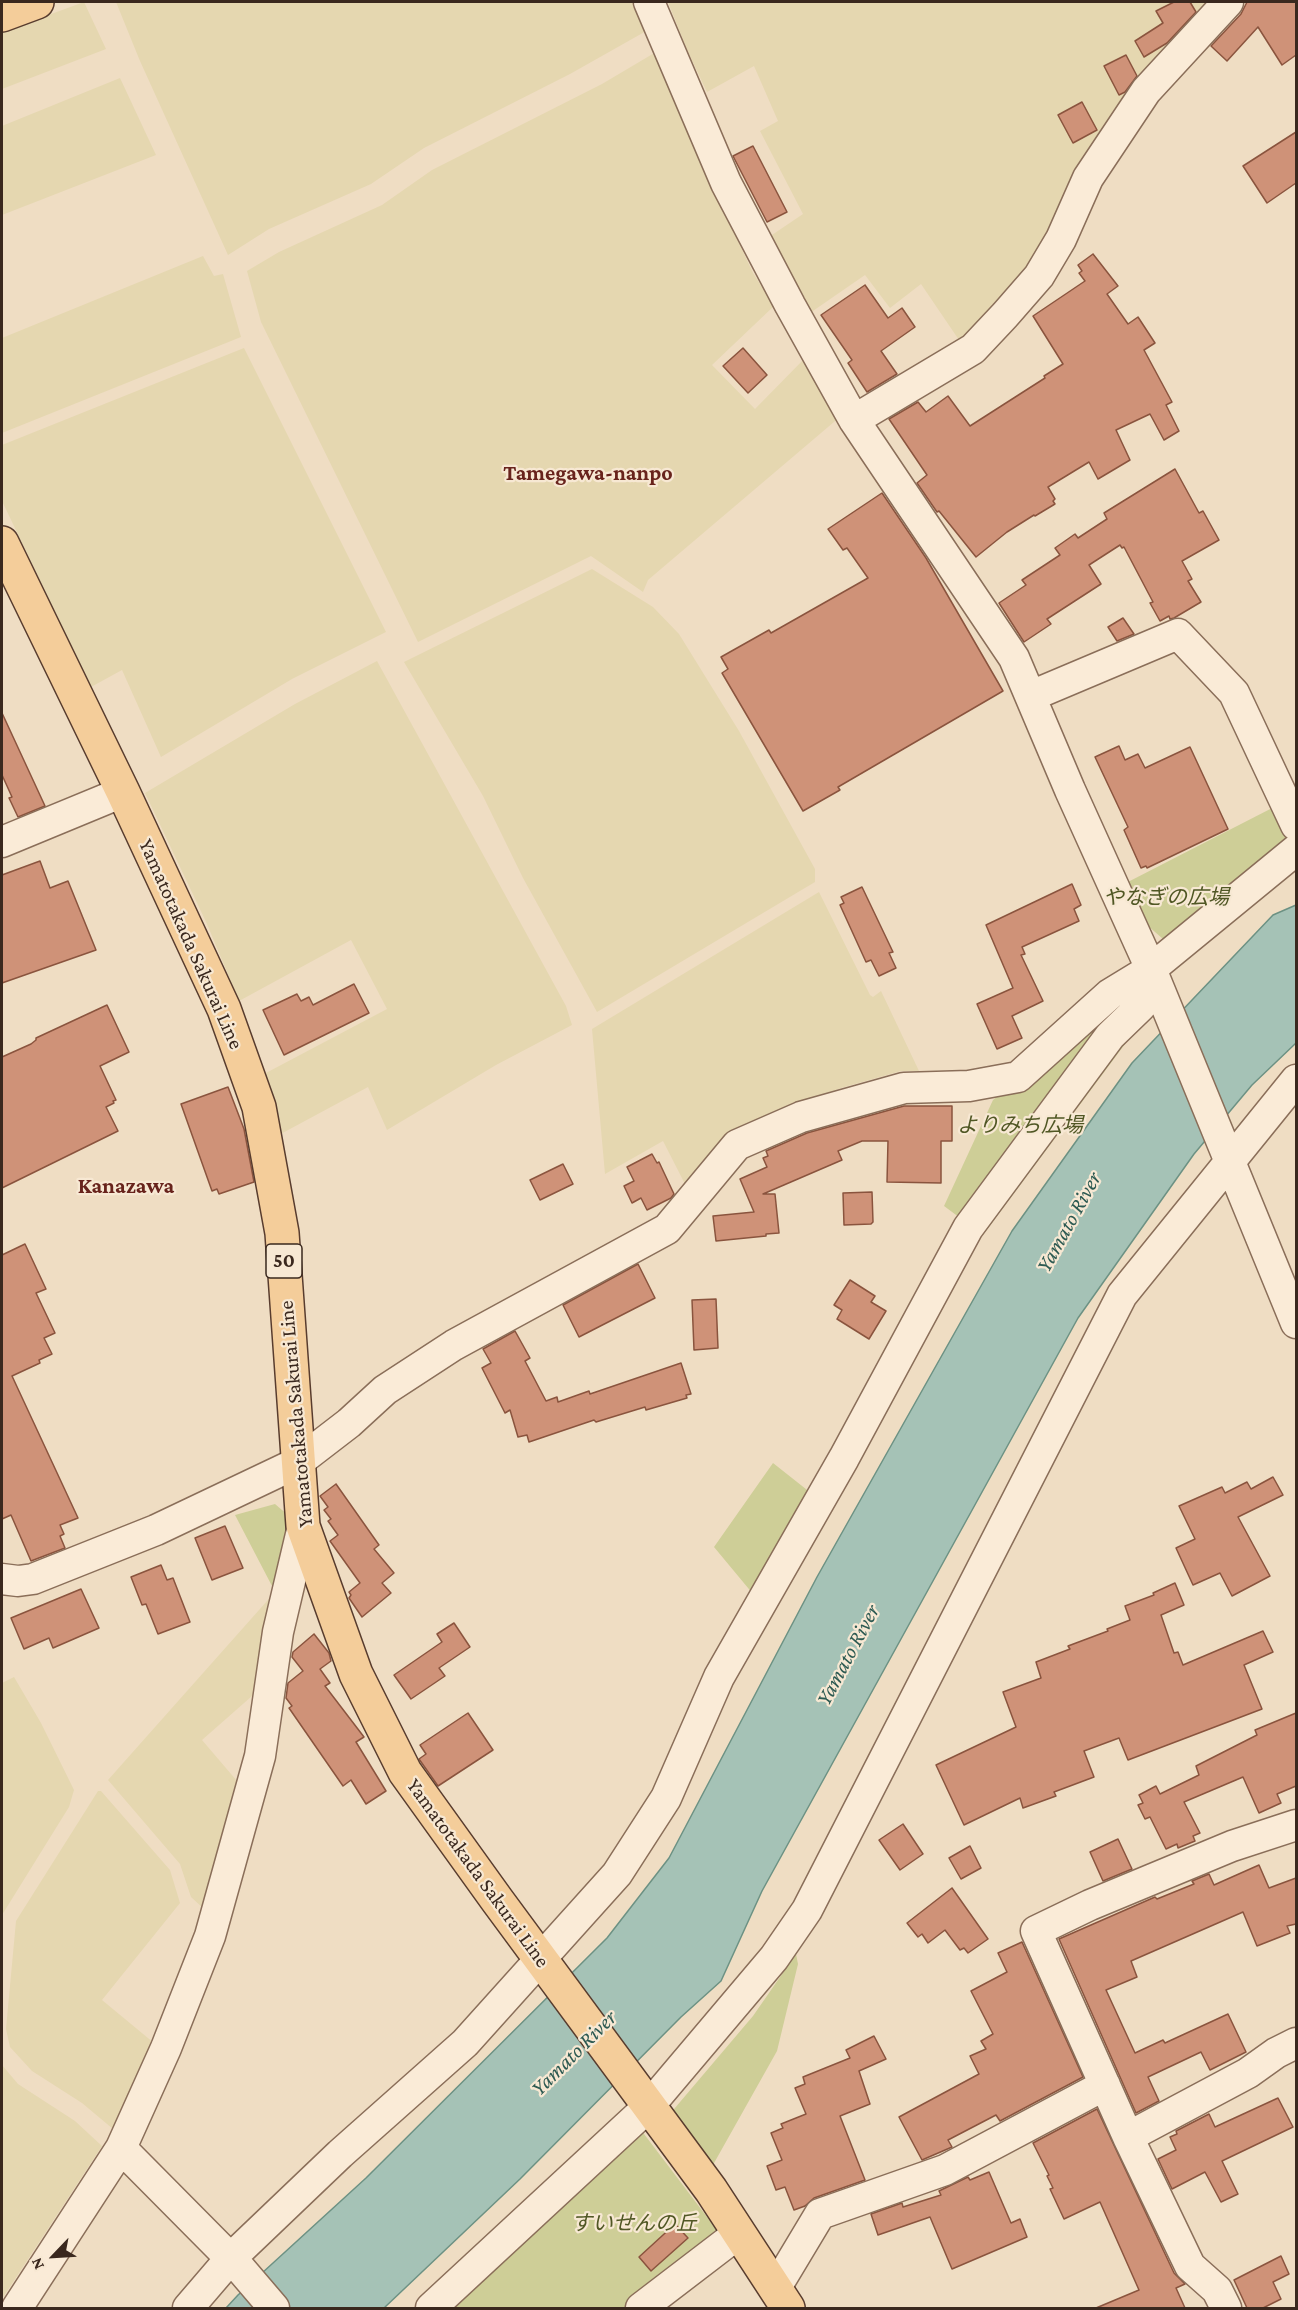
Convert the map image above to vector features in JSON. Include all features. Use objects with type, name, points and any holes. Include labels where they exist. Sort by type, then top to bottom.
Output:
[{"type":"main road","points":[[2,15],[37,2]]},
{"type":"main road","name":"Yamatotakada Sakurai Line","points":[[2,543],[123,792],[224,1009],[260,1107],[282,1233],[303,1527],[356,1674],[405,1772],[644,2102],[711,2190],[781,2299]]},
{"type":"street","points":[[649,2],[726,183],[854,420],[1014,658],[1155,980],[1296,1323]]},
{"type":"street","points":[[854,420],[973,349],[1005,315],[1039,276],[1060,239],[1088,178],[1146,91],[1228,2]]},
{"type":"street","points":[[1032,696],[1178,634],[1234,693],[1296,825]]},
{"type":"street","points":[[2,842],[123,792]]},
{"type":"street","points":[[188,2308],[340,2154],[465,2043],[544,1965],[617,1874],[666,1798],[719,1677],[844,1458],[968,1228],[1110,1036],[1141,1006],[1155,980],[1296,850]]},
{"type":"street","points":[[2,1579],[18,1581],[33,1579],[156,1530],[297,1463],[349,1423],[385,1390],[454,1345],[667,1229],[737,1145],[801,1117],[904,1088],[969,1086],[1018,1077],[1110,994],[1155,980]]},
{"type":"street","points":[[431,2308],[644,2102],[774,1958],[807,1910],[1122,1295],[1227,1158],[1296,1080]]},
{"type":"street","points":[[17,2308],[121,2148],[166,2049],[210,1936],[260,1756],[278,1632],[303,1527]]},
{"type":"street","points":[[1226,2308],[1217,2290],[1190,2266],[1128,2137],[1036,1931],[1090,1905],[1232,1846],[1296,1825]]},
{"type":"street","points":[[1128,2137],[1248,2073],[1276,2053],[1296,2043]]},
{"type":"street","points":[[781,2299],[820,2214],[945,2170],[1105,2085]]},
{"type":"street","points":[[121,2148],[234,2263],[274,2308]]},
{"type":"street","points":[[641,2308],[739,2233]]},
{"type":"shaded area","points":[[84,2],[106,49],[2,89],[2,32]]},
{"type":"shaded area","points":[[116,2],[634,2],[648,30],[570,74],[424,148],[371,184],[269,229],[228,255],[140,61]]},
{"type":"shaded area","points":[[668,2],[1210,2],[1007,302],[959,340],[921,284],[890,308],[865,275],[810,313],[769,237],[803,214],[760,131],[778,121],[754,66],[707,92]]},
{"type":"shaded area","points":[[656,52],[710,181],[753,273],[774,306],[712,365],[755,409],[805,358],[841,416],[648,580],[643,592],[591,556],[418,642],[261,322],[247,271],[279,252],[382,205],[432,170],[602,84]]},
{"type":"shaded area","points":[[120,78],[156,155],[2,215],[2,126]]},
{"type":"shaded area","points":[[203,256],[214,276],[223,274],[241,337],[2,433],[2,338]]},
{"type":"shaded area","points":[[244,348],[386,632],[292,679],[161,757],[122,670],[91,687],[2,501],[2,445]]},
{"type":"shaded area","points":[[592,569],[653,607],[679,634],[739,731],[815,869],[815,882],[597,1012],[523,878],[483,796],[404,662]]},
{"type":"shaded area","points":[[377,661],[566,1006],[572,1025],[496,1065],[387,1130],[368,1087],[277,1136],[264,1074],[387,1009],[351,940],[239,1001],[207,924],[145,793],[295,704]]},
{"type":"shaded area","points":[[819,892],[870,995],[873,997],[881,991],[919,1071],[901,1071],[841,1088],[744,1127],[685,1184],[663,1141],[605,1174],[592,1029]]},
{"type":"shaded area","points":[[275,1592],[260,1689],[202,1740],[243,1788],[205,1910],[191,1897],[180,1864],[108,1780]]},
{"type":"shaded area","points":[[14,1677],[41,1723],[74,1790],[69,1807],[2,1915],[2,1683]]},
{"type":"shaded area","points":[[98,1791],[101,1791],[170,1870],[180,1903],[102,2000],[154,2043],[113,2129],[82,2103],[32,2071],[10,2047],[6,2029],[16,1921]]},
{"type":"shaded area","points":[[2,2065],[18,2084],[75,2121],[102,2146],[2,2299]]},
{"type":"green space","name":"やなぎの広場","points":[[1278,805],[1296,844],[1163,939],[1147,925],[1124,884]]},
{"type":"green space","name":"よりみち広場","points":[[1101,1010],[1107,1011],[1131,1036],[983,1235],[944,1206],[993,1100]]},
{"type":"green space","points":[[773,1463],[816,1497],[758,1600],[714,1547]]},
{"type":"green space","points":[[275,1504],[289,1516],[286,1564],[272,1586],[235,1515]]},
{"type":"green space","points":[[796,1954],[798,1964],[777,2051],[709,2172],[669,2115],[753,2016]]},
{"type":"green space","name":"すいせんの丘","points":[[641,2130],[720,2234],[629,2308],[454,2308]]},
{"type":"water","name":"Yamato River","points":[[1296,905],[1296,1043],[1252,1085],[1194,1154],[1078,1318],[762,1891],[721,1981],[681,2017],[520,2179],[384,2308],[226,2308],[366,2178],[607,1938],[669,1858],[817,1577],[1012,1231],[1132,1063],[1273,915]]},
{"type":"building","points":[[1174,2],[1190,2],[1196,12],[1167,43],[1144,57],[1135,41],[1163,23],[1156,11]]},
{"type":"building","points":[[1247,2],[1296,2],[1296,55],[1282,65],[1258,27],[1227,61],[1211,46],[1241,14]]},
{"type":"building","points":[[1126,55],[1137,76],[1125,92],[1119,95],[1104,66]]},
{"type":"building","points":[[1082,102],[1097,130],[1073,143],[1058,115]]},
{"type":"building","points":[[1296,132],[1296,183],[1267,203],[1243,166]]},
{"type":"building","points":[[753,146],[787,212],[767,222],[733,156]]},
{"type":"building","points":[[1093,254],[1118,286],[1107,294],[1128,324],[1138,317],[1155,343],[1144,350],[1172,402],[1166,405],[1179,431],[1164,440],[1150,414],[1116,430],[1130,460],[1098,479],[1089,462],[1048,487],[1055,499],[1053,501],[1055,504],[1007,532],[976,557],[939,511],[937,512],[917,483],[927,475],[889,419],[918,402],[926,412],[948,396],[970,426],[1063,364],[1033,316],[1085,281],[1079,273],[1082,271],[1078,265]]},
{"type":"building","points":[[865,285],[888,318],[902,308],[915,327],[881,351],[897,374],[867,392],[848,363],[852,360],[821,315]]},
{"type":"building","points":[[743,348],[767,375],[748,393],[723,366]]},
{"type":"building","points":[[1175,469],[1199,513],[1203,511],[1219,540],[1182,561],[1192,579],[1188,581],[1201,602],[1174,618],[1170,619],[1169,616],[1160,621],[1150,603],[1153,602],[1124,547],[1120,545],[1089,565],[1101,584],[1047,619],[1051,624],[1024,642],[999,603],[1026,585],[1022,580],[1060,555],[1055,548],[1075,534],[1078,538],[1107,519],[1104,513]]},
{"type":"building","points":[[882,493],[926,558],[1003,691],[838,787],[840,790],[803,811],[722,673],[728,669],[721,657],[769,630],[771,633],[868,578],[847,548],[843,550],[828,529]]},
{"type":"building","points":[[1123,618],[1134,634],[1117,641],[1108,627]]},
{"type":"building","points":[[2,713],[45,806],[18,817],[2,775]]},
{"type":"building","points":[[1119,746],[1125,760],[1138,754],[1145,768],[1190,747],[1228,829],[1147,868],[1146,866],[1141,868],[1124,830],[1128,827],[1095,757]]},
{"type":"building","points":[[40,861],[50,888],[68,881],[96,950],[2,983],[2,875]]},
{"type":"building","points":[[1072,884],[1081,905],[1074,909],[1079,921],[1022,947],[1025,954],[1021,955],[1043,1001],[1012,1016],[1022,1038],[997,1049],[977,1004],[1013,988],[986,925]]},
{"type":"building","points":[[862,887],[893,952],[889,953],[896,968],[879,976],[871,960],[866,962],[840,905],[844,903],[841,897]]},
{"type":"building","points":[[354,984],[369,1013],[284,1055],[263,1010],[297,994],[301,1001],[309,997],[313,1005]]},
{"type":"building","points":[[107,1005],[129,1052],[100,1066],[116,1100],[106,1107],[118,1131],[2,1188],[2,1057],[31,1044],[36,1038]]},
{"type":"building","points":[[228,1087],[244,1129],[254,1182],[219,1194],[217,1189],[212,1191],[181,1104]]},
{"type":"building","points":[[904,1106],[952,1106],[952,1141],[941,1141],[941,1183],[887,1182],[888,1141],[862,1141],[838,1151],[842,1160],[763,1194],[775,1194],[779,1233],[716,1241],[713,1216],[754,1212],[740,1179],[767,1167],[763,1158],[768,1156],[766,1151],[807,1133]]},
{"type":"building","points":[[652,1154],[657,1163],[659,1162],[674,1194],[671,1198],[647,1210],[641,1198],[632,1203],[624,1186],[634,1181],[627,1167]]},
{"type":"building","points":[[563,1164],[573,1184],[540,1200],[530,1180]]},
{"type":"building","points":[[872,1192],[873,1222],[844,1225],[843,1193]]},
{"type":"building","points":[[25,1244],[46,1289],[36,1293],[55,1333],[44,1338],[52,1354],[39,1360],[40,1363],[12,1376],[78,1518],[60,1525],[64,1534],[60,1536],[65,1548],[31,1561],[11,1515],[2,1519],[2,1255]]},
{"type":"building","points":[[638,1264],[655,1298],[579,1337],[563,1305]]},
{"type":"building","points":[[850,1280],[875,1296],[871,1302],[886,1311],[869,1339],[837,1319],[842,1310],[834,1305]]},
{"type":"building","points":[[716,1299],[718,1348],[694,1350],[692,1300]]},
{"type":"building","points":[[515,1331],[530,1358],[525,1361],[546,1401],[557,1397],[558,1402],[589,1391],[590,1394],[681,1363],[691,1394],[686,1395],[687,1398],[646,1410],[645,1407],[596,1422],[594,1420],[529,1442],[527,1435],[518,1437],[510,1410],[505,1413],[482,1368],[491,1363],[483,1349]]},
{"type":"building","points":[[1273,1477],[1283,1495],[1238,1517],[1270,1576],[1232,1596],[1220,1573],[1193,1585],[1176,1548],[1195,1539],[1179,1506],[1222,1487],[1225,1493],[1247,1482],[1251,1489]]},
{"type":"building","points":[[336,1484],[379,1545],[374,1549],[394,1573],[382,1583],[391,1593],[362,1617],[349,1598],[351,1595],[349,1592],[360,1583],[330,1541],[338,1535],[328,1521],[331,1519],[324,1510],[328,1507],[320,1496]]},
{"type":"building","points":[[225,1526],[243,1568],[212,1580],[195,1538]]},
{"type":"building","points":[[161,1565],[167,1580],[173,1578],[190,1622],[158,1634],[146,1604],[142,1605],[131,1577]]},
{"type":"building","points":[[1175,1583],[1184,1605],[1161,1615],[1174,1653],[1178,1652],[1183,1665],[1263,1631],[1273,1652],[1244,1665],[1262,1709],[1128,1760],[1119,1738],[1084,1751],[1094,1777],[1054,1792],[1056,1796],[1023,1808],[1020,1798],[964,1825],[936,1765],[1016,1727],[1003,1692],[1041,1678],[1036,1662],[1070,1649],[1068,1646],[1130,1620],[1125,1606],[1154,1595],[1153,1593]]},
{"type":"building","points":[[81,1589],[99,1628],[53,1648],[49,1638],[24,1649],[11,1618]]},
{"type":"building","points":[[454,1623],[470,1647],[439,1668],[445,1676],[411,1699],[394,1675],[442,1642],[437,1634]]},
{"type":"building","points":[[314,1634],[329,1653],[331,1661],[320,1669],[330,1683],[325,1686],[364,1737],[356,1742],[386,1791],[366,1804],[351,1780],[343,1786],[289,1708],[292,1706],[286,1698],[288,1683],[303,1671],[292,1657],[293,1652]]},
{"type":"building","points":[[468,1713],[493,1750],[438,1786],[419,1759],[426,1754],[420,1745]]},
{"type":"building","points":[[1296,1713],[1296,1786],[1277,1794],[1281,1803],[1259,1813],[1243,1777],[1184,1802],[1200,1833],[1193,1836],[1195,1841],[1178,1848],[1177,1844],[1166,1849],[1150,1817],[1145,1819],[1138,1805],[1143,1803],[1139,1795],[1156,1786],[1160,1794],[1199,1775],[1196,1766],[1257,1735],[1255,1730]]},
{"type":"building","points":[[903,1824],[923,1854],[900,1870],[879,1840]]},
{"type":"building","points":[[1118,1839],[1132,1869],[1103,1881],[1090,1852]]},
{"type":"building","points":[[970,1846],[981,1868],[961,1879],[949,1858]]},
{"type":"building","points":[[1259,1865],[1269,1888],[1296,1878],[1296,1924],[1287,1926],[1290,1933],[1257,1946],[1243,1912],[1131,1961],[1137,1977],[1106,1990],[1135,2053],[1163,2040],[1165,2043],[1228,2014],[1246,2052],[1210,2070],[1201,2052],[1148,2077],[1159,2101],[1136,2113],[1059,1939],[1155,1897],[1157,1899],[1194,1884],[1192,1881],[1209,1874],[1214,1885]]},
{"type":"building","points":[[952,1888],[988,1939],[968,1953],[964,1948],[960,1950],[945,1930],[928,1943],[922,1934],[918,1937],[907,1923]]},
{"type":"building","points":[[1022,1942],[1083,2077],[1000,2121],[996,2115],[948,2140],[952,2147],[922,2160],[899,2117],[979,2074],[970,2056],[986,2049],[981,2041],[993,2034],[971,1991],[1007,1972],[998,1953]]},
{"type":"building","points":[[874,2036],[886,2059],[859,2071],[870,2104],[840,2116],[865,2180],[814,2198],[805,2206],[794,2210],[785,2187],[776,2190],[767,2166],[782,2160],[771,2133],[783,2128],[781,2124],[806,2114],[795,2088],[805,2084],[803,2077],[850,2058],[846,2050]]},
{"type":"building","points":[[1278,2098],[1293,2127],[1222,2161],[1238,2194],[1221,2202],[1205,2172],[1172,2189],[1158,2159],[1176,2150],[1170,2137],[1177,2134],[1176,2131],[1209,2114],[1215,2127]]},
{"type":"building","points":[[1097,2109],[1174,2273],[1185,2284],[1176,2288],[1185,2308],[1096,2308],[1139,2290],[1100,2202],[1064,2219],[1050,2189],[1053,2188],[1047,2176],[1049,2175],[1033,2143]]},
{"type":"building","points":[[989,2172],[1011,2223],[1020,2219],[1027,2237],[952,2269],[930,2217],[878,2235],[871,2214],[902,2203],[903,2207],[941,2195],[939,2191],[968,2177],[970,2180]]},
{"type":"building","points":[[675,2224],[688,2238],[651,2271],[639,2257]]},
{"type":"building","points":[[1281,2256],[1289,2274],[1273,2282],[1281,2299],[1263,2308],[1247,2308],[1234,2280]]},
{"type":"district","name":"Tamegawa-nanpo","points":[[588,473]]},
{"type":"district","name":"Kanazawa","points":[[126,1186]]}]
